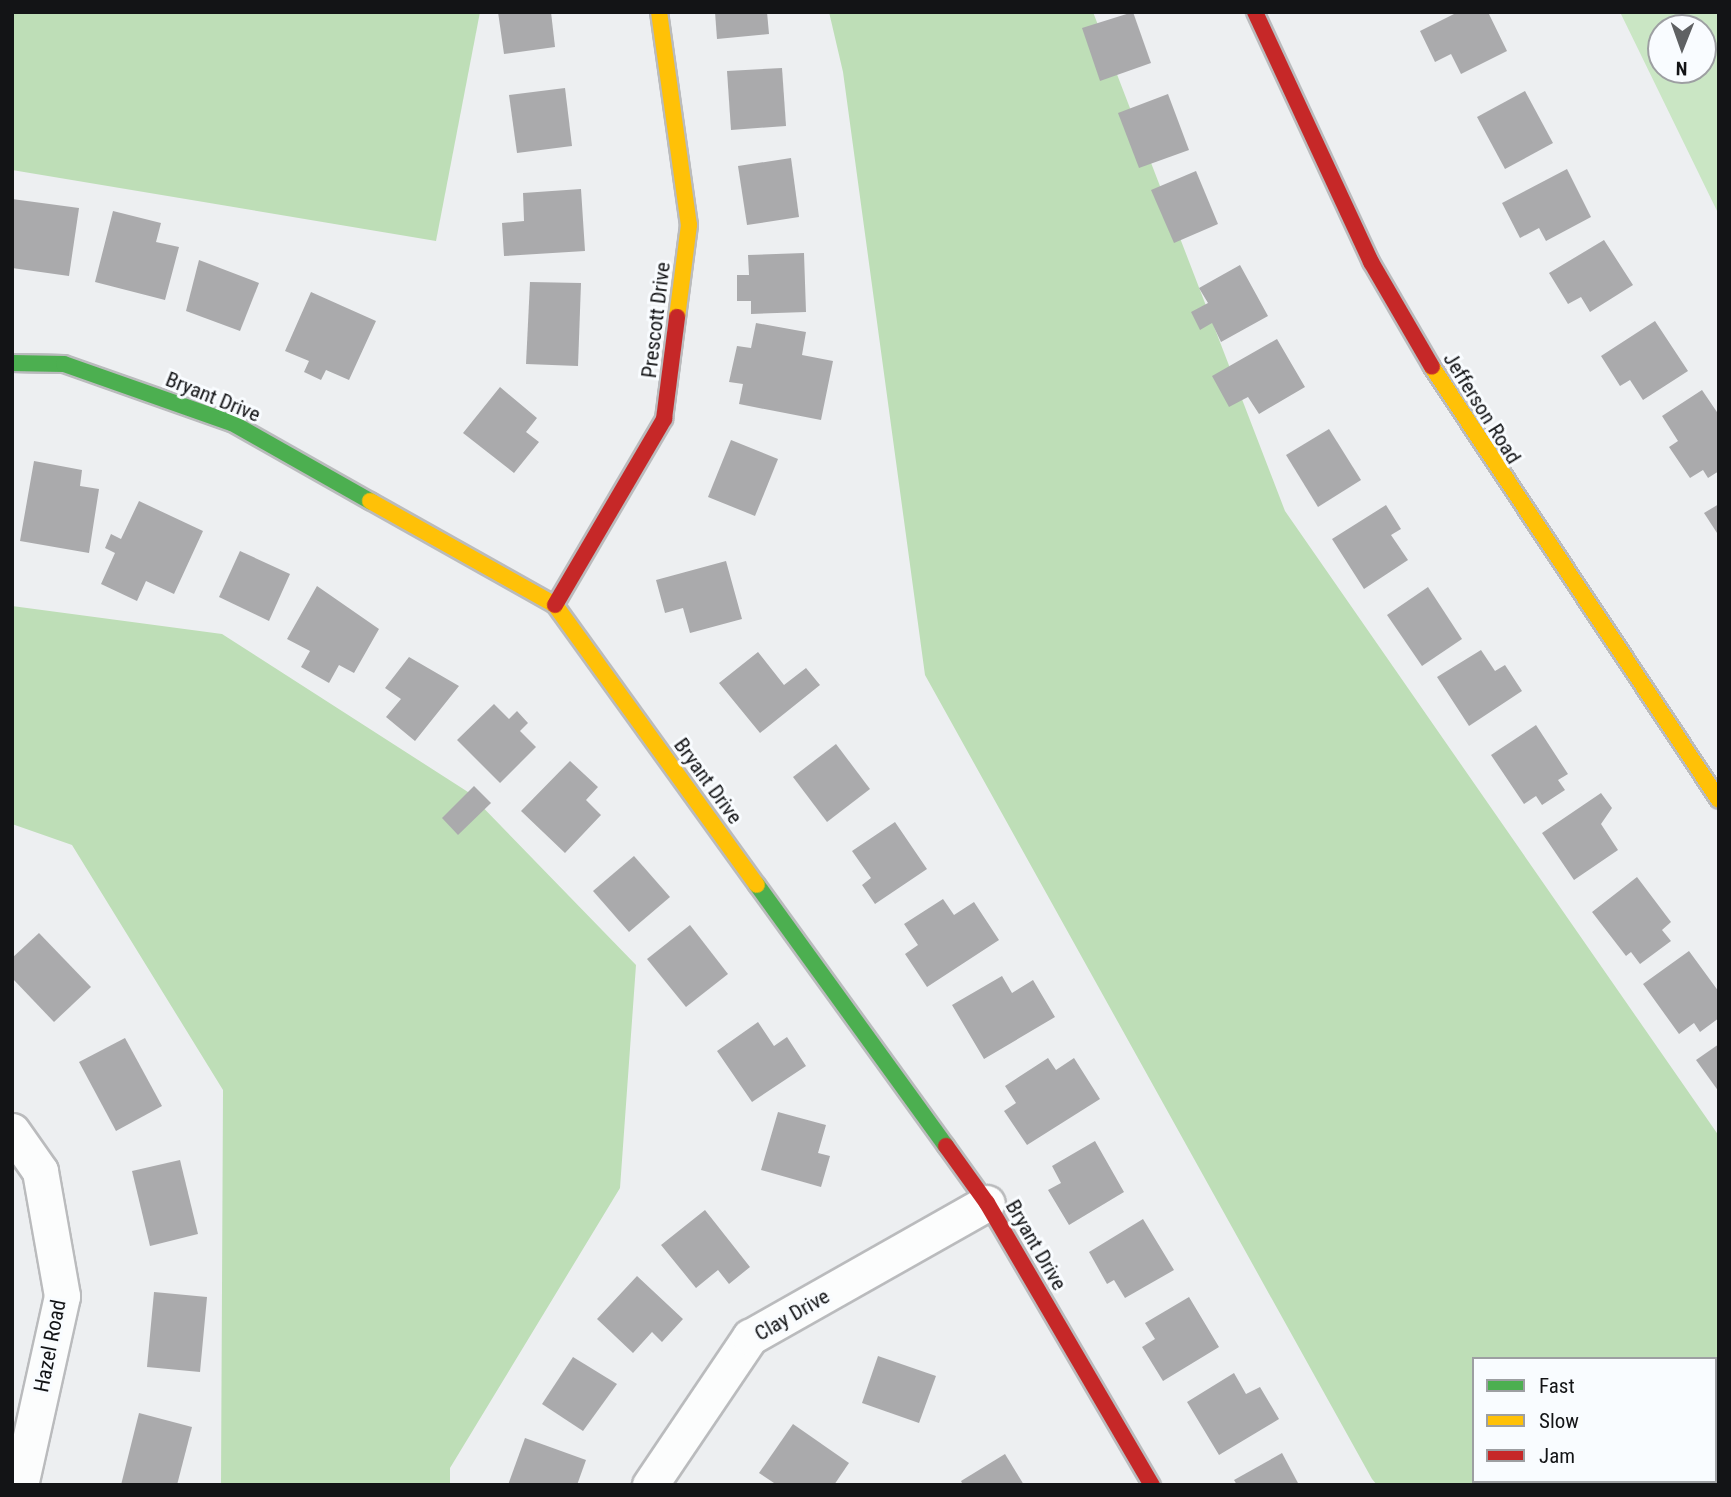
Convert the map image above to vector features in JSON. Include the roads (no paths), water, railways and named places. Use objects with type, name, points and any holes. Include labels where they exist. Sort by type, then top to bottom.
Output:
[{"type":"street","name":"Prescott Drive","points":[[555,605],[664,419],[690,225],[659,12]]},
{"type":"street","name":"Jefferson Road","points":[[1255,12],[1371,262],[1472,436],[1719,800]]},
{"type":"street","name":"Bryant Drive","points":[[12,363],[64,364],[232,423],[555,605],[987,1203],[1152,1485]]},
{"type":"street","name":"Hazel Road","points":[[12,1131],[40,1171],[62,1296],[20,1485]]},
{"type":"street","name":"Clay Drive","points":[[650,1485],[750,1337],[987,1203]]}]
